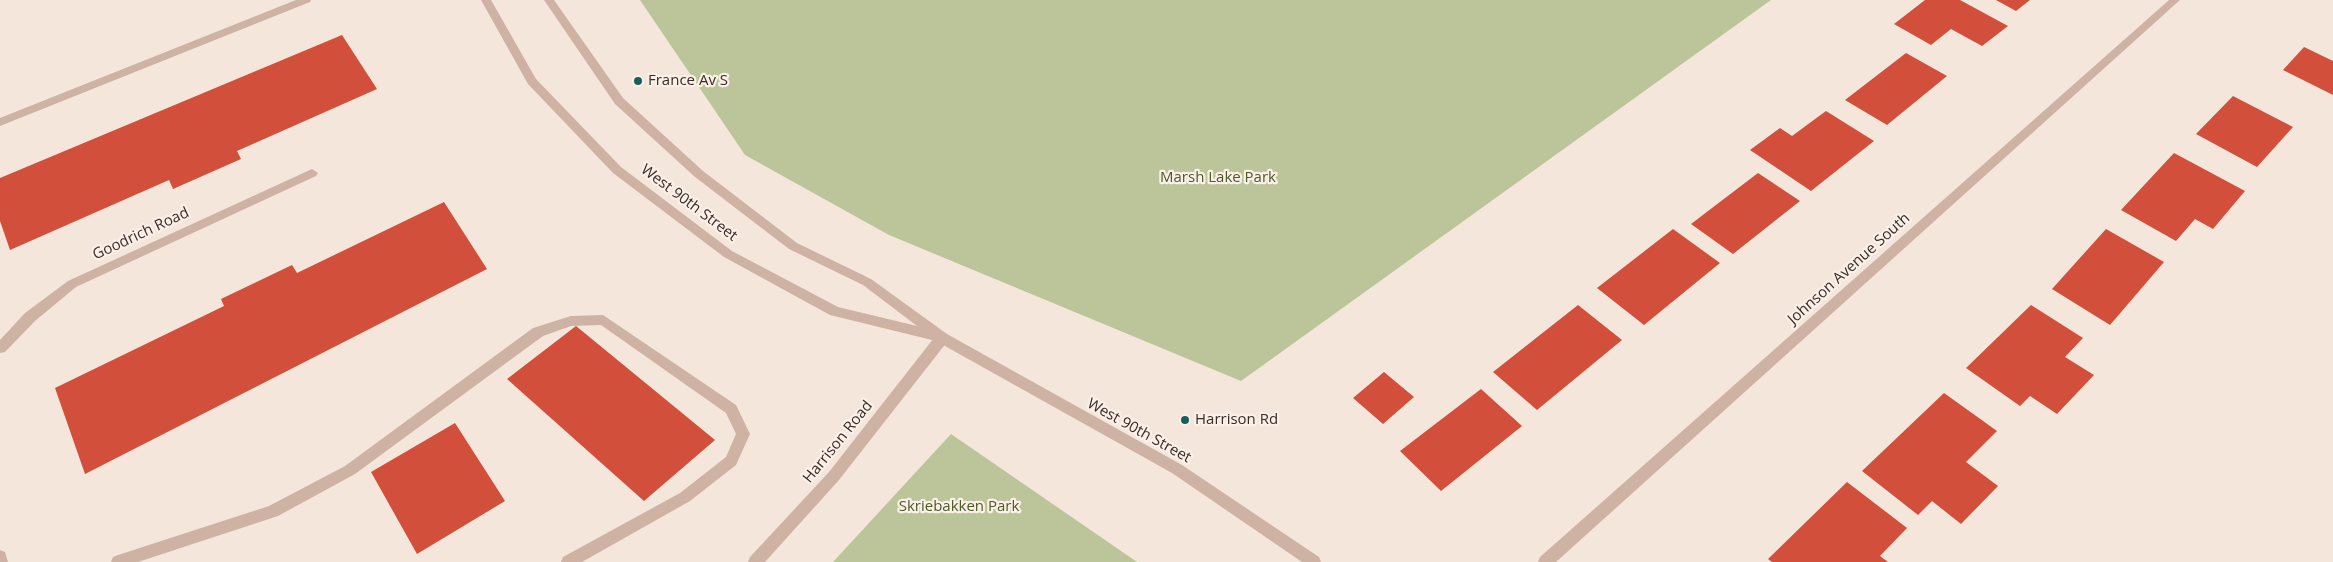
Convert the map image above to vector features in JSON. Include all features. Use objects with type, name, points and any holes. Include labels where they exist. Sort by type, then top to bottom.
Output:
[{"type":"street","points":[[0,122],[306,0]]},
{"type":"street","name":"West 90th Street","points":[[486,0],[532,81],[617,170],[728,254],[835,311],[942,338]]},
{"type":"street","name":"West 90th Street","points":[[550,0],[619,101],[699,174],[793,246],[867,282],[942,338],[1176,469],[1314,562]]},
{"type":"street","name":"Johnson Avenue South","points":[[1545,562],[2174,0]]},
{"type":"street","name":"Goodrich Road","points":[[0,348],[30,317],[72,284],[312,173]]},
{"type":"street","points":[[118,562],[273,511],[350,470],[538,332],[571,320],[603,320],[731,409],[743,434],[731,461],[685,498],[568,562]]},
{"type":"street","name":"Harrison Road","points":[[755,562],[834,476],[942,338]]},
{"type":"street","points":[[0,557],[1,562]]},
{"type":"green space","name":"Marsh Lake Park","points":[[640,0],[1771,0],[1241,381],[889,235],[745,155]]},
{"type":"green space","name":"Skriebakken Park","points":[[951,434],[1137,562],[833,562]]},
{"type":"building","points":[[1925,0],[1960,0],[2008,26],[1982,46],[1951,29],[1931,45],[1894,24]]},
{"type":"building","points":[[1996,0],[2030,0],[2016,11]]},
{"type":"building","points":[[342,35],[377,89],[237,151],[241,159],[173,189],[169,180],[10,250],[0,221],[0,178]]},
{"type":"building","points":[[2304,47],[2333,61],[2333,95],[2283,70]]},
{"type":"building","points":[[1906,53],[1947,76],[1887,125],[1845,100]]},
{"type":"building","points":[[2233,96],[2293,127],[2257,167],[2196,134]]},
{"type":"building","points":[[1826,111],[1874,141],[1811,191],[1750,150],[1780,128],[1792,136]]},
{"type":"building","points":[[2174,153],[2245,191],[2213,229],[2195,219],[2176,241],[2121,210]]},
{"type":"building","points":[[1758,173],[1800,201],[1733,254],[1691,224]]},
{"type":"building","points":[[444,202],[487,269],[85,474],[55,388],[224,306],[221,299],[292,265],[297,273]]},
{"type":"building","points":[[1673,229],[1720,263],[1644,325],[1597,288]]},
{"type":"building","points":[[2106,229],[2164,262],[2110,325],[2052,289]]},
{"type":"building","points":[[1578,305],[1622,340],[1537,410],[1493,372]]},
{"type":"building","points":[[2031,305],[2083,338],[2065,357],[2094,375],[2057,414],[2030,396],[2020,406],[1966,368]]},
{"type":"building","points":[[576,326],[715,440],[644,501],[507,379]]},
{"type":"building","points":[[1384,372],[1414,397],[1383,424],[1353,398]]},
{"type":"building","points":[[1481,389],[1522,426],[1441,491],[1400,451]]},
{"type":"building","points":[[1944,393],[1997,431],[1966,462],[1998,486],[1961,524],[1932,501],[1918,515],[1862,471]]},
{"type":"building","points":[[455,423],[505,501],[417,554],[371,472]]},
{"type":"building","points":[[1847,482],[1907,528],[1880,556],[1888,562],[1772,562],[1768,559]]},
{"type":"place","name":"France Av S","points":[[638,81]]},
{"type":"place","name":"Harrison Rd","points":[[1185,420]]}]
